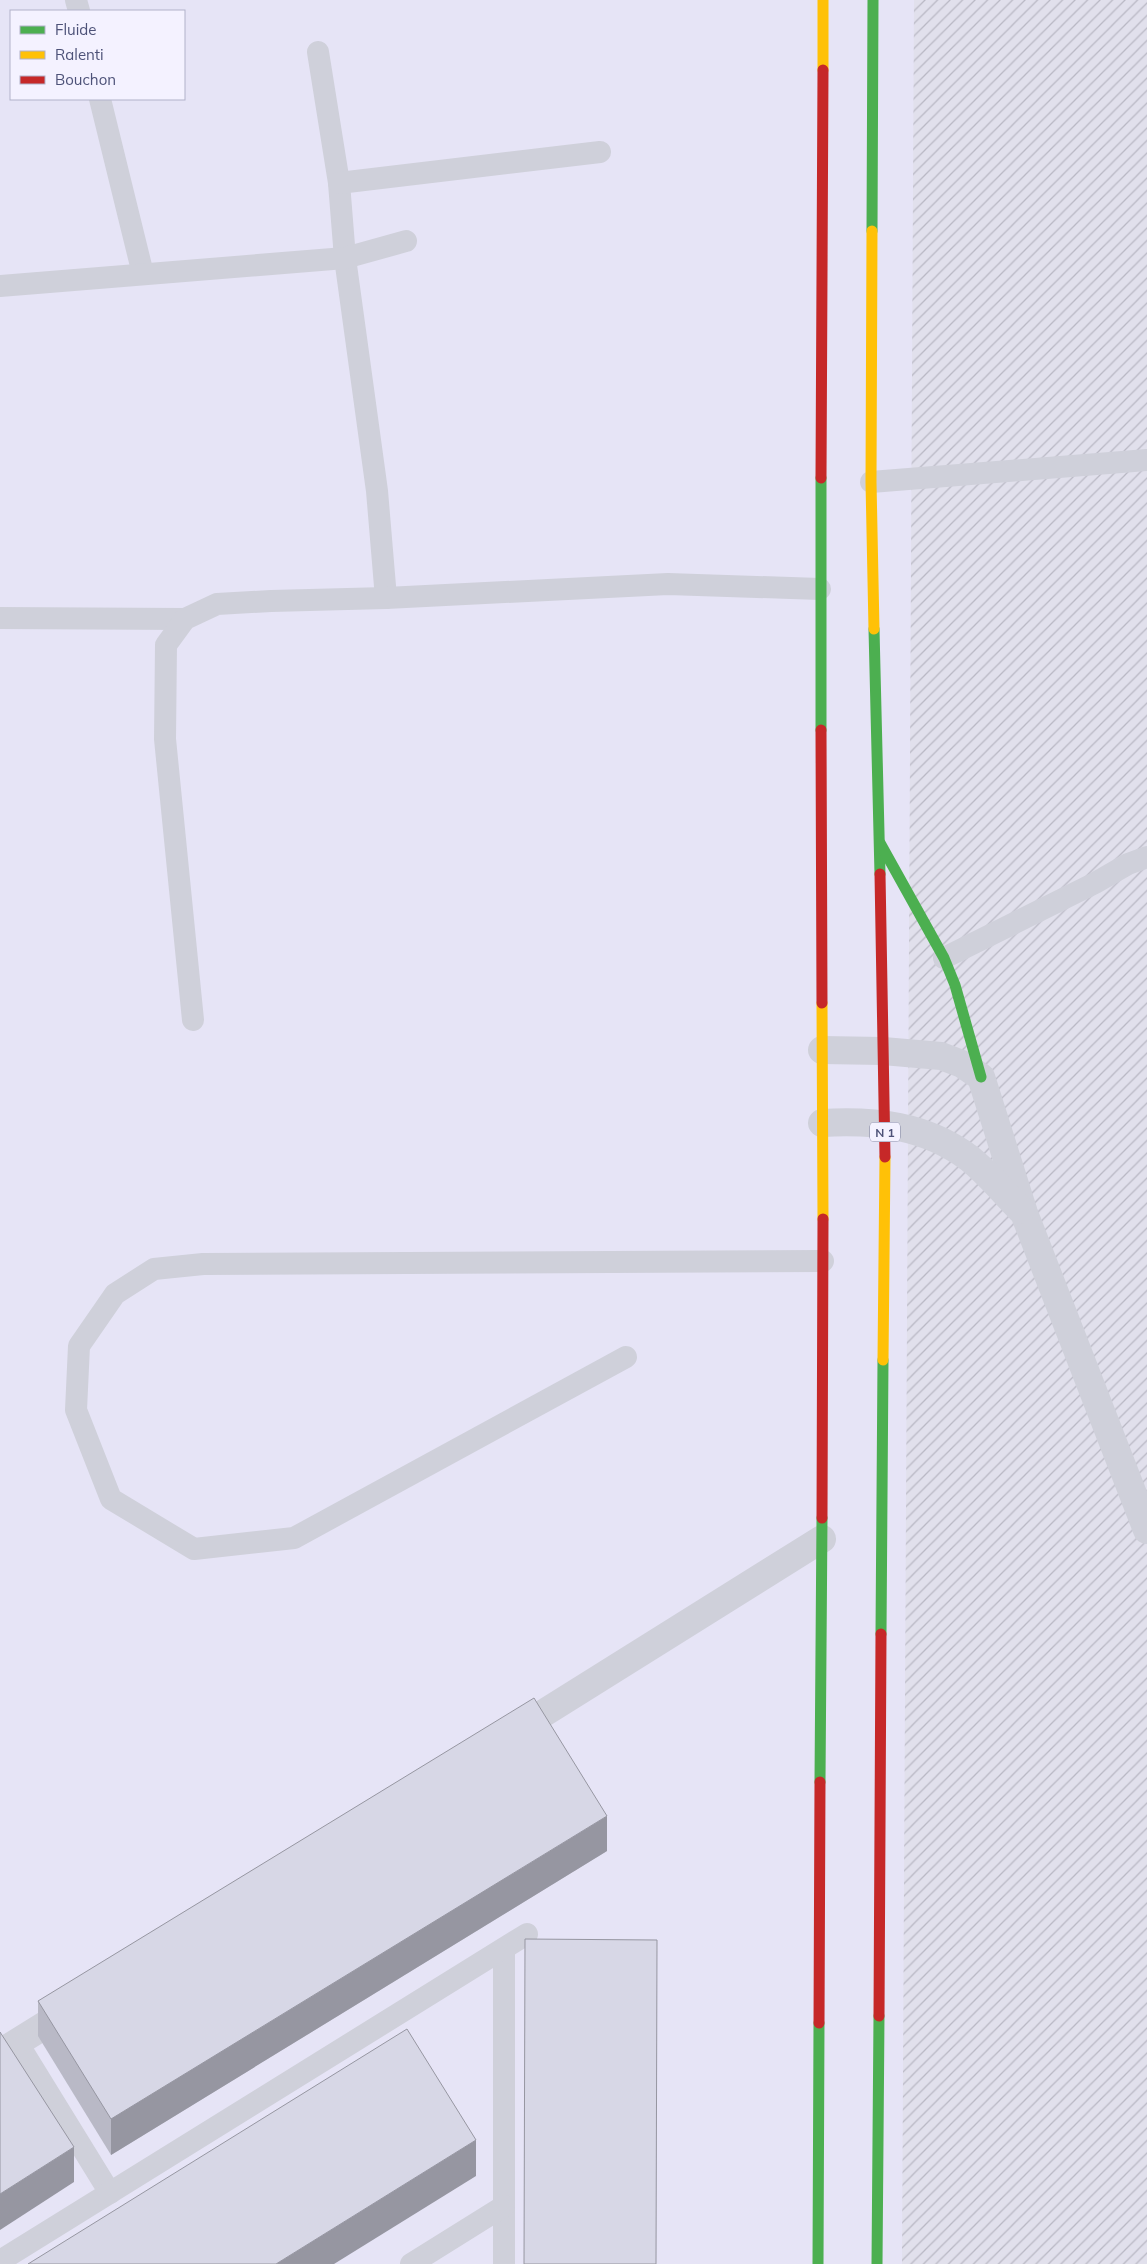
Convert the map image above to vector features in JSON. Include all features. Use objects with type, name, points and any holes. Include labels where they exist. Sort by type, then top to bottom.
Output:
[{"type":"highway","points":[[818,2264],[823,1261],[820,590],[823,0]]},
{"type":"highway","name":"N 1","points":[[873,0],[872,482],[885,1124],[877,2264]]},
{"type":"highway","points":[[878,839],[944,958],[955,985],[980,1077]]},
{"type":"street","points":[[822,1050],[883,1050],[941,1056],[962,1064],[980,1077],[1024,1214],[1147,1530]]},
{"type":"street","points":[[822,1123],[864,1122],[921,1131],[969,1158],[1024,1214]]},
{"type":"street","points":[[492,1746],[822,1539]]},
{"type":"street","points":[[9,2047],[94,1994]]},
{"type":"lane","points":[[318,52],[340,183],[345,258],[377,491],[386,598]]},
{"type":"lane","points":[[100,100],[143,274]]},
{"type":"lane","points":[[340,183],[600,152]]},
{"type":"lane","points":[[0,286],[345,258],[406,241]]},
{"type":"lane","points":[[872,482],[1147,460]]},
{"type":"lane","points":[[0,618],[185,619],[217,604],[668,584],[820,590]]},
{"type":"lane","points":[[185,619],[166,645],[165,739],[193,1020]]},
{"type":"lane","points":[[944,958],[1095,883],[1128,864],[1147,857]]},
{"type":"lane","points":[[626,1357],[294,1538],[194,1549],[112,1499],[76,1410],[80,1346],[115,1294],[154,1269],[203,1264],[823,1261]]},
{"type":"lane","points":[[0,2261],[527,1934]]},
{"type":"lane","points":[[504,1949],[504,2264]]},
{"type":"lane","points":[[9,2047],[110,2193]]},
{"type":"lane","points":[[410,2264],[504,2206]]},
{"type":"shaded area","points":[[0,0],[1147,0],[1147,2264],[0,2264]]},
{"type":"shaded area","points":[[914,0],[1147,0],[1147,2264],[902,2264]]},
{"type":"building","points":[[534,1698],[607,1816],[111,2119],[38,2001]]},
{"type":"building","points":[[525,1939],[657,1940],[656,2264],[524,2264]]},
{"type":"building","points":[[407,2029],[476,2140],[276,2264],[28,2264]]},
{"type":"building","points":[[0,2032],[74,2147],[0,2194]]},
{"type":"traffic: fast","points":[[872,231],[873,0]]},
{"type":"traffic: fast","points":[[821,478],[821,730]]},
{"type":"traffic: fast","points":[[874,629],[880,874]]},
{"type":"traffic: fast","points":[[880,843],[944,958],[955,985],[981,1077]]},
{"type":"traffic: fast","points":[[881,1634],[883,1360]]},
{"type":"traffic: fast","points":[[820,1782],[822,1518]]},
{"type":"traffic: fast","points":[[877,2264],[879,2016]]},
{"type":"traffic: fast","points":[[818,2264],[819,2023]]},
{"type":"traffic: slow","points":[[823,0],[823,70]]},
{"type":"traffic: slow","points":[[872,231],[871,482],[874,629]]},
{"type":"traffic: slow","points":[[822,1003],[823,1219]]},
{"type":"traffic: slow","points":[[883,1360],[885,1157]]},
{"type":"traffic: jam","points":[[821,478],[823,70]]},
{"type":"traffic: jam","points":[[821,730],[822,1003]]},
{"type":"traffic: jam","points":[[880,874],[885,1157]]},
{"type":"traffic: jam","points":[[822,1518],[823,1219]]},
{"type":"traffic: jam","points":[[879,2016],[881,1634]]},
{"type":"traffic: jam","points":[[819,2023],[820,1782]]}]
